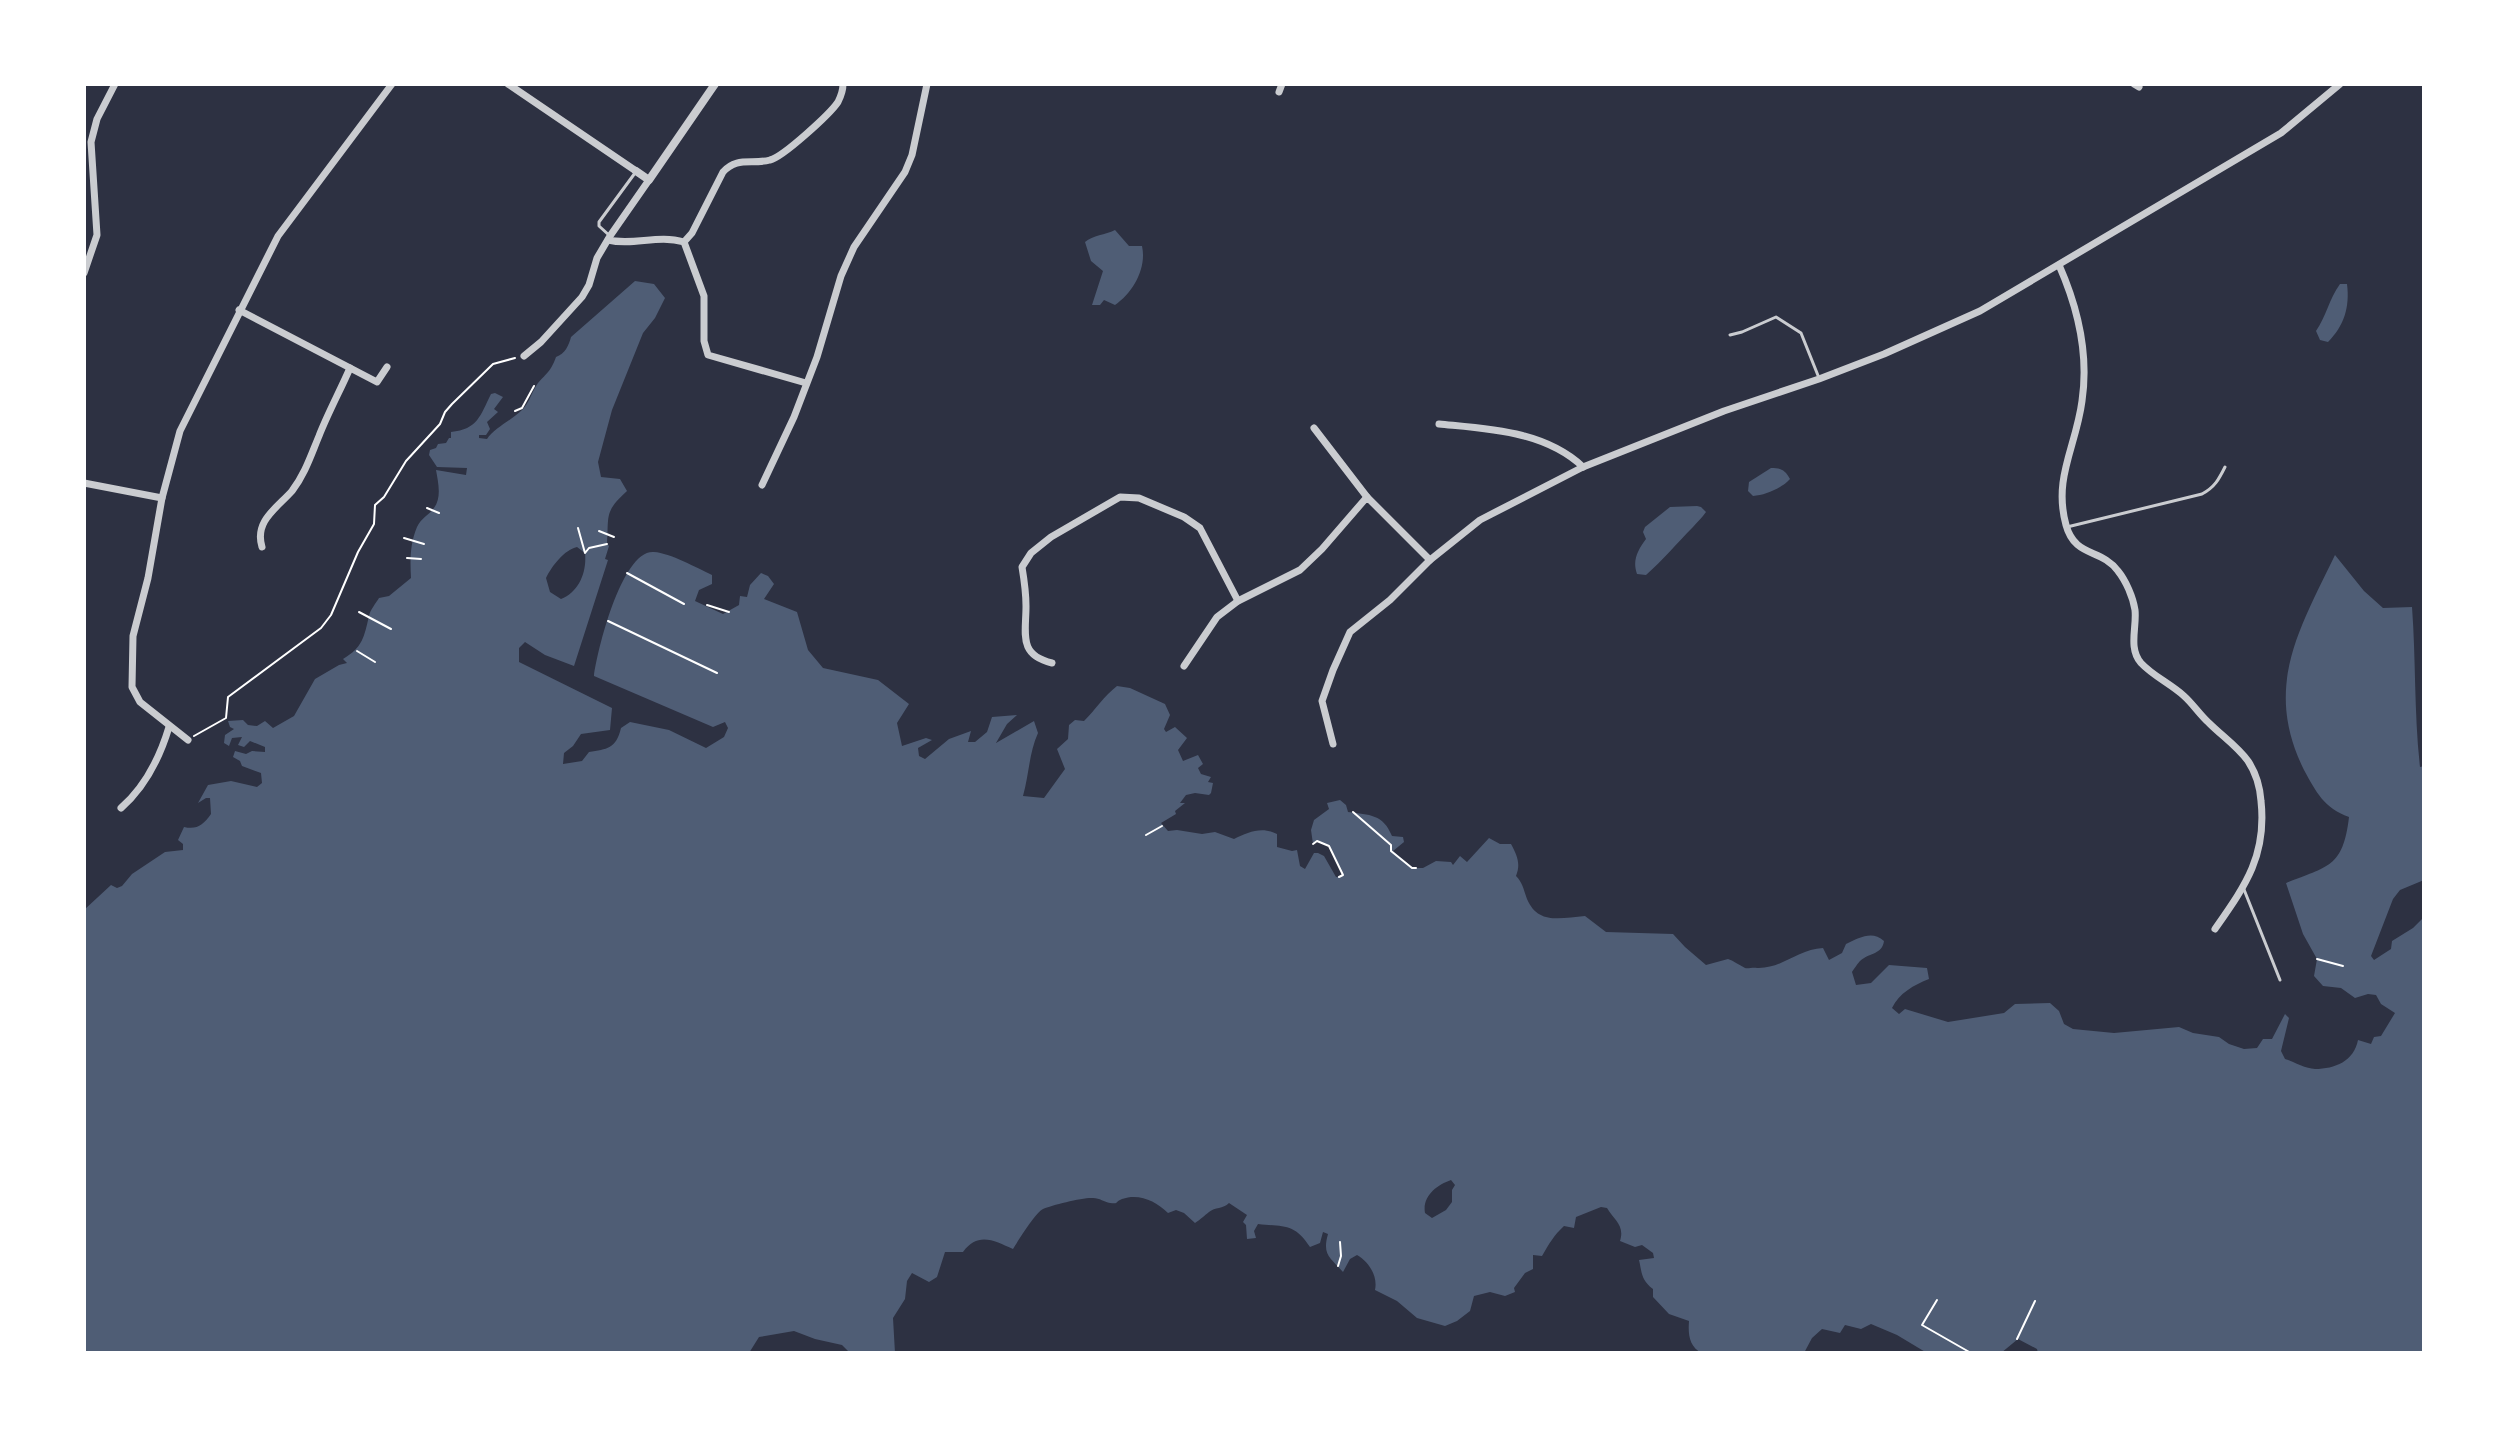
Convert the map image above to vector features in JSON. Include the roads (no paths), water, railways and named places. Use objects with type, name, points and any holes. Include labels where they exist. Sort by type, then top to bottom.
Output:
[{"type":"street","points":[[84,273],[97,235],[91,142],[97,119],[115,84]]},
{"type":"street","points":[[188,740],[140,702],[132,687],[133,636],[148,578],[162,498],[180,431],[278,236],[392,84]]},
{"type":"street","points":[[508,84],[649,180]]},
{"type":"street","points":[[524,356],[582,297],[597,258],[609,238],[715,84]]},
{"type":"street","points":[[684,242],[692,233],[728,166],[778,157],[827,115],[840,97],[843,84]]},
{"type":"street","points":[[762,485],[794,417],[817,357],[841,276],[854,247],[905,172],[912,155],[927,84]]},
{"type":"street","points":[[1333,744],[1322,701],[1350,632],[1480,520],[1583,467],[1724,411],[1884,354],[1980,311],[2281,133],[2340,84]]},
{"type":"street","points":[[609,238],[624,244],[670,238],[684,242]]},
{"type":"street","points":[[684,242],[704,296],[704,341],[708,355],[806,383]]},
{"type":"street","points":[[2059,265],[2075,306],[2084,356],[2083,399],[2062,483],[2062,505],[2070,537],[2078,547],[2106,559],[2121,574],[2134,604],[2134,644],[2140,662],[2185,697],[2241,753],[2255,773],[2262,806],[2262,841],[2257,860],[2243,887],[2215,929]]},
{"type":"street","points":[[239,310],[377,382],[387,367]]},
{"type":"street","points":[[262,547],[262,525],[294,488],[305,470],[350,368]]},
{"type":"street","points":[[1439,424],[1529,437],[1561,450],[1583,467]]},
{"type":"street","points":[[1314,428],[1367,497],[1430,560]]},
{"type":"street","points":[[84,483],[162,498]]},
{"type":"street","points":[[1052,663],[1036,657],[1029,650],[1025,638],[1026,602],[1022,567],[1031,553],[1051,537],[1120,497],[1139,498],[1192,521],[1200,528],[1238,601]]},
{"type":"street","points":[[1184,666],[1217,617],[1238,601],[1300,570],[1367,497]]},
{"type":"street","points":[[121,808],[138,791],[149,773],[169,727]]},
{"type":"lane","points":[[609,238],[599,222],[636,171]]},
{"type":"lane","points":[[1730,335],[1776,317],[1801,333],[1819,379]]},
{"type":"lane","points":[[2067,527],[2202,494],[2212,489],[2225,467]]},
{"type":"lane","points":[[2243,887],[2280,980]]},
{"type":"water","points":[[1115,230],[1129,246],[1142,246],[1140,271],[1133,287],[1115,305],[1104,300],[1100,305],[1092,305],[1103,271],[1091,261],[1085,242]]},
{"type":"water","points":[[635,281],[654,284],[665,298],[643,333],[612,410],[598,462],[601,477],[620,479],[627,491],[609,514],[609,546],[605,559],[608,560],[574,666],[545,655],[525,642],[519,648],[519,662],[612,708],[610,730],[581,734],[564,753],[563,764],[582,761],[589,752],[610,747],[621,728],[630,722],[669,730],[706,748],[724,737],[728,728],[725,722],[713,727],[594,676],[606,625],[622,583],[642,555],[660,553],[712,575],[712,584],[699,590],[695,601],[723,614],[739,605],[740,596],[747,597],[750,585],[761,573],[768,576],[774,584],[764,599],[797,612],[808,650],[823,668],[878,680],[909,704],[897,723],[902,746],[926,738],[932,740],[918,748],[919,756],[925,759],[949,739],[971,731],[968,742],[975,742],[987,732],[992,717],[1017,715],[1007,724],[996,743],[1034,721],[1038,733],[1023,796],[1044,798],[1065,769],[1057,749],[1068,739],[1069,725],[1075,720],[1084,721],[1117,686],[1130,688],[1165,704],[1170,715],[1164,729],[1166,732],[1175,727],[1187,738],[1178,750],[1183,761],[1198,755],[1203,764],[1198,768],[1201,774],[1211,777],[1208,782],[1213,783],[1209,795],[1186,795],[1180,803],[1185,803],[1175,811],[1176,814],[1161,823],[1168,831],[1215,832],[1234,839],[1266,830],[1277,834],[1277,847],[1297,850],[1300,866],[1305,869],[1314,853],[1318,853],[1324,856],[1336,877],[1343,876],[1329,846],[1317,841],[1313,844],[1311,830],[1314,820],[1329,809],[1327,803],[1340,800],[1348,812],[1375,817],[1384,823],[1392,836],[1403,837],[1404,842],[1393,851],[1413,868],[1423,868],[1436,861],[1451,862],[1453,865],[1460,856],[1467,862],[1489,838],[1500,844],[1511,844],[1518,860],[1516,876],[1537,913],[1551,918],[1585,916],[1606,932],[1673,934],[1706,965],[1728,959],[1745,968],[1766,967],[1823,948],[1829,960],[1842,953],[1846,944],[1865,936],[1875,936],[1884,941],[1883,946],[1860,961],[1854,969],[1856,985],[1871,983],[1889,965],[1927,968],[1929,979],[1908,990],[1895,1003],[1892,1008],[1899,1014],[1905,1009],[1948,1022],[2004,1013],[2015,1004],[2050,1003],[2059,1011],[2064,1024],[2073,1029],[2114,1033],[2179,1027],[2193,1033],[2219,1037],[2244,1049],[2257,1048],[2263,1039],[2272,1039],[2285,1014],[2289,1018],[2281,1051],[2285,1059],[2315,1069],[2330,1067],[2348,1058],[2358,1040],[2371,1044],[2374,1037],[2381,1036],[2395,1013],[2381,1004],[2376,995],[2355,998],[2341,988],[2323,986],[2314,976],[2317,959],[2303,934],[2286,883],[2323,868],[2338,856],[2349,817],[2327,804],[2304,770],[2292,740],[2286,712],[2286,685],[2299,634],[2335,555],[2364,591],[2383,608],[2412,607],[2418,747],[2420,767],[2424,766],[2424,880],[2400,890],[2393,899],[2371,956],[2374,960],[2391,949],[2392,941],[2424,917],[2424,1353],[2038,1353],[2037,1349],[2018,1339],[2001,1353],[1927,1353],[1871,1324],[1861,1329],[1845,1325],[1840,1333],[1822,1329],[1812,1338],[1804,1353],[1702,1353],[1690,1340],[1689,1321],[1669,1314],[1653,1297],[1653,1289],[1644,1279],[1639,1260],[1654,1258],[1653,1253],[1642,1245],[1635,1247],[1620,1241],[1618,1223],[1607,1208],[1601,1207],[1576,1217],[1574,1228],[1564,1226],[1542,1256],[1533,1255],[1533,1269],[1525,1273],[1514,1288],[1515,1292],[1505,1296],[1490,1292],[1474,1296],[1470,1311],[1445,1326],[1417,1318],[1397,1301],[1375,1290],[1372,1270],[1357,1255],[1350,1259],[1343,1272],[1327,1251],[1328,1234],[1323,1232],[1320,1243],[1310,1247],[1294,1230],[1258,1224],[1254,1231],[1256,1238],[1247,1239],[1243,1222],[1247,1215],[1229,1203],[1211,1210],[1195,1223],[1184,1213],[1176,1210],[1168,1213],[1153,1202],[1135,1197],[1115,1203],[1089,1198],[1047,1207],[1036,1215],[1013,1249],[981,1240],[963,1252],[945,1252],[937,1277],[929,1282],[912,1273],[907,1281],[905,1299],[893,1318],[895,1353],[850,1353],[842,1345],[794,1331],[759,1337],[749,1353],[84,1353],[84,910],[111,885],[117,888],[122,886],[132,874],[165,852],[183,850],[183,844],[178,840],[184,827],[199,826],[211,814],[210,798],[198,803],[208,785],[231,781],[257,787],[262,783],[261,773],[242,766],[233,757],[235,751],[246,754],[265,752],[265,747],[250,741],[244,747],[238,745],[242,737],[232,738],[229,746],[224,743],[225,735],[234,729],[228,721],[243,720],[248,725],[257,726],[265,721],[273,728],[294,716],[315,679],[347,663],[343,659],[362,641],[370,614],[379,598],[389,596],[411,578],[415,533],[438,499],[436,470],[466,475],[467,468],[437,467],[429,455],[430,450],[446,443],[451,438],[451,432],[473,424],[491,394],[495,393],[503,397],[494,409],[498,412],[487,422],[490,429],[486,435],[479,435],[479,438],[487,439],[524,407],[556,357],[566,349],[571,337]],"holes":[[[577,547],[585,553],[583,574],[573,592],[561,599],[550,592],[546,578],[559,559]],[[1451,1180],[1455,1185],[1452,1202],[1446,1210],[1432,1218],[1425,1213],[1428,1196]]]},
{"type":"water","points":[[2340,284],[2347,284],[2345,316],[2328,342],[2320,340],[2316,331]]},
{"type":"water","points":[[1771,468],[1782,470],[1790,479],[1773,490],[1753,496],[1748,491],[1749,482]]},
{"type":"water","points":[[1697,506],[1706,512],[1701,518],[1646,575],[1637,574],[1636,560],[1646,539],[1643,532],[1645,527],[1670,507]]}]
